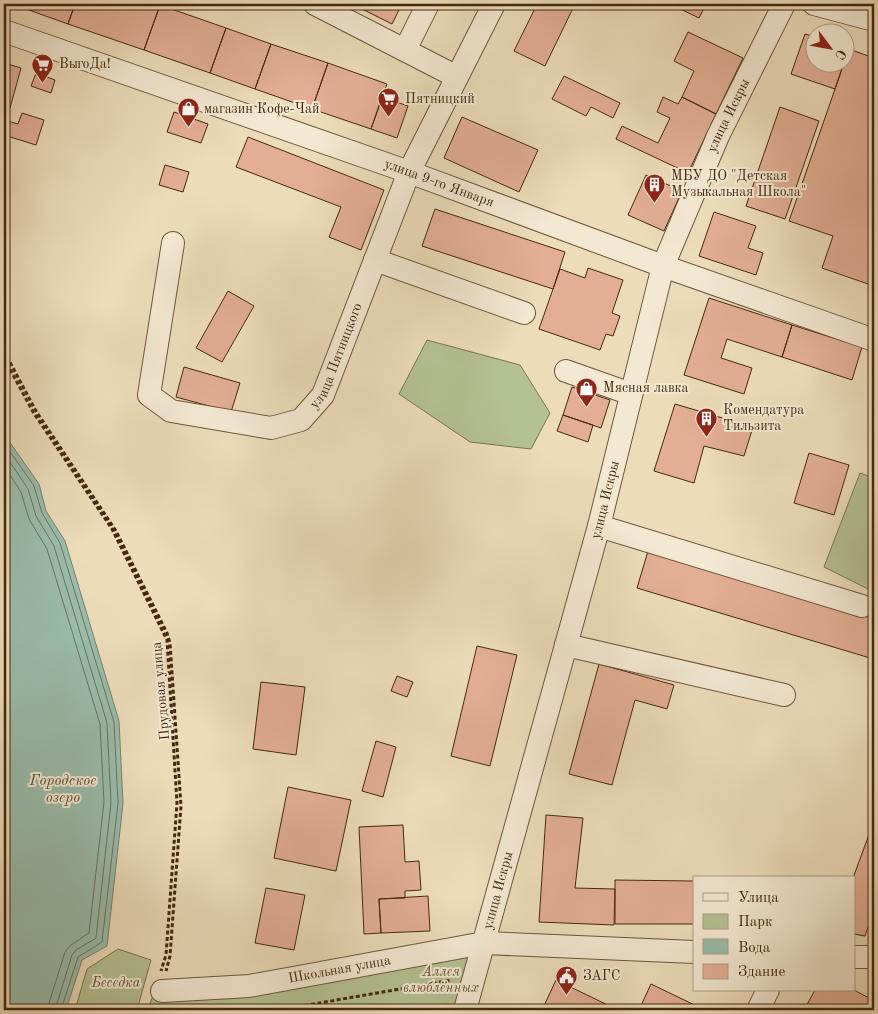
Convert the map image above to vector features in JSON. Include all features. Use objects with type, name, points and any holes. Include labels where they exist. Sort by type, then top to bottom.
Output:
[{"type":"street","points":[[315,4],[457,77]]},
{"type":"street","points":[[405,50],[428,4]]},
{"type":"street","name":"улица Пятницкого","points":[[173,243],[149,395],[171,411],[270,428],[301,420],[323,395],[409,172],[494,4]]},
{"type":"street","name":"улица Искры","points":[[465,1010],[599,526],[663,266],[718,136],[784,4]]},
{"type":"street","points":[[814,4],[874,20]]},
{"type":"street","name":"улица 9-го Января","points":[[4,31],[409,172],[663,266],[874,340]]},
{"type":"street","points":[[375,260],[524,313]]},
{"type":"street","points":[[566,371],[631,394]]},
{"type":"street","points":[[599,526],[862,606]]},
{"type":"street","points":[[566,645],[784,695]]},
{"type":"street","name":"Школьная улица","points":[[161,982],[249,986],[484,943],[693,952]]},
{"type":"street","points":[[856,957],[874,957]]},
{"type":"street","points":[[758,1010],[767,992]]},
{"type":"path","name":"Прудовая улица","points":[[4,351],[36,411],[116,531],[167,633],[170,643],[181,806],[170,956],[161,982]]},
{"type":"path","points":[[4,358],[33,412],[112,529],[167,640],[177,803],[166,955],[161,982]]},
{"type":"path","points":[[279,1010],[475,977]]},
{"type":"green space","points":[[427,340],[520,365],[550,413],[531,449],[470,442],[399,394]]},
{"type":"green space","points":[[860,473],[874,478],[874,592],[824,567]]},
{"type":"green space","name":"Аллея влюблённых","points":[[484,943],[465,1010],[148,1010],[154,992]]},
{"type":"green space","name":"Беседка","points":[[118,949],[151,960],[137,1010],[75,1010],[87,969]]},
{"type":"water","name":"Городское озеро","points":[[4,434],[39,484],[46,511],[65,541],[119,721],[123,803],[107,946],[82,960],[66,1010],[4,1010]]},
{"type":"building","points":[[12,4],[75,4],[68,24]]},
{"type":"building","points":[[75,4],[160,5],[144,50],[68,24]]},
{"type":"building","points":[[352,4],[402,4],[392,24]]},
{"type":"building","points":[[537,4],[575,4],[545,66],[514,51]]},
{"type":"building","points":[[670,4],[706,4],[699,18]]},
{"type":"building","points":[[160,5],[226,28],[210,73],[144,50]]},
{"type":"building","points":[[226,28],[271,44],[255,89],[210,73]]},
{"type":"building","points":[[688,32],[743,58],[716,114],[682,97],[694,71],[674,61]]},
{"type":"building","points":[[805,34],[806,72],[841,72],[835,89],[791,74]]},
{"type":"building","points":[[271,44],[328,63],[312,109],[255,89]]},
{"type":"building","points":[[856,52],[874,58],[874,266],[868,284],[822,268],[833,236],[789,221],[841,72],[856,72]]},
{"type":"building","points":[[4,63],[21,68],[10,108],[4,106]]},
{"type":"building","points":[[328,63],[387,84],[371,129],[312,109]]},
{"type":"building","name":"ВыгоДа!","points":[[36,73],[55,80],[51,93],[31,86]]},
{"type":"building","points":[[564,76],[620,103],[613,118],[591,107],[586,116],[552,99]]},
{"type":"building","name":"Пятницкий","points":[[382,97],[408,106],[397,138],[371,129]]},
{"type":"building","points":[[663,97],[678,104],[682,97],[716,114],[688,173],[616,139],[622,126],[658,143],[670,118],[657,112]]},
{"type":"building","points":[[780,107],[819,121],[785,219],[746,206]]},
{"type":"building","name":"магазин Кофе-Чай","points":[[174,112],[208,124],[201,143],[167,132]]},
{"type":"building","points":[[22,113],[44,120],[36,145],[4,135],[4,120],[18,124]]},
{"type":"building","points":[[462,117],[538,150],[519,192],[444,158]]},
{"type":"building","points":[[248,137],[384,190],[361,250],[329,237],[341,207],[236,167]]},
{"type":"building","points":[[165,165],[189,172],[183,192],[159,185]]},
{"type":"building","name":"МБУ ДО \"Детская Музыкальная Школа\"","points":[[646,175],[682,191],[664,231],[628,215]]},
{"type":"building","points":[[435,209],[565,252],[553,289],[422,246]]},
{"type":"building","points":[[714,212],[756,226],[748,248],[763,253],[756,275],[699,256]]},
{"type":"building","points":[[588,268],[623,280],[612,313],[620,316],[613,336],[606,334],[600,350],[539,329],[560,269],[585,278]]},
{"type":"building","points":[[228,291],[254,306],[222,362],[196,348]]},
{"type":"building","points":[[709,298],[792,325],[782,357],[727,339],[721,358],[752,368],[744,394],[684,375]]},
{"type":"building","points":[[792,325],[862,347],[852,380],[782,357]]},
{"type":"building","points":[[184,367],[240,383],[231,412],[176,397]]},
{"type":"building","name":"Мясная лавка","points":[[572,387],[610,400],[601,428],[563,415]]},
{"type":"building","name":"Комендатура Тильзита","points":[[675,404],[753,427],[744,456],[704,446],[694,483],[654,471]]},
{"type":"building","points":[[563,415],[593,425],[588,442],[557,431]]},
{"type":"building","points":[[809,453],[849,465],[834,515],[794,503]]},
{"type":"building","points":[[648,551],[874,619],[874,645],[870,658],[637,588]]},
{"type":"building","points":[[477,646],[517,655],[490,766],[451,756]]},
{"type":"building","points":[[599,664],[674,685],[667,709],[635,700],[612,785],[569,774]]},
{"type":"building","points":[[397,676],[413,682],[407,697],[391,691]]},
{"type":"building","points":[[261,682],[305,687],[296,755],[253,749]]},
{"type":"building","points":[[376,741],[396,747],[383,797],[362,791]]},
{"type":"building","points":[[288,787],[351,800],[336,871],[274,858]]},
{"type":"building","points":[[546,815],[583,818],[575,888],[615,889],[614,925],[539,922]]},
{"type":"building","points":[[874,821],[874,910],[865,936],[856,934],[856,876],[854,876]]},
{"type":"building","points":[[403,825],[405,862],[419,861],[421,890],[405,891],[405,898],[379,899],[381,933],[364,934],[359,827]]},
{"type":"building","points":[[615,880],[693,881],[693,924],[615,924]]},
{"type":"building","points":[[266,888],[305,895],[294,950],[255,943]]},
{"type":"building","points":[[428,896],[430,931],[381,933],[379,899]]},
{"type":"building","name":"ЗАГС","points":[[556,980],[616,1009],[542,1010]]},
{"type":"building","points":[[651,984],[705,1010],[639,1010]]},
{"type":"building","points":[[856,991],[873,1000],[874,997],[874,1010],[804,1010],[814,992]]},
{"type":"place","name":"ВыгоДа!","points":[[43,83]]},
{"type":"place","name":"Пятницкий","points":[[389,118]]},
{"type":"place","name":"магазин Кофе-Чай","points":[[188,128]]},
{"type":"place","name":"МБУ ДО \"Детская Музыкальная Школа\"","points":[[655,203]]},
{"type":"place","name":"Мясная лавка","points":[[587,407]]},
{"type":"place","name":"Комендатура Тильзита","points":[[707,437]]},
{"type":"place","name":"ЗАГС","points":[[567,995]]}]
